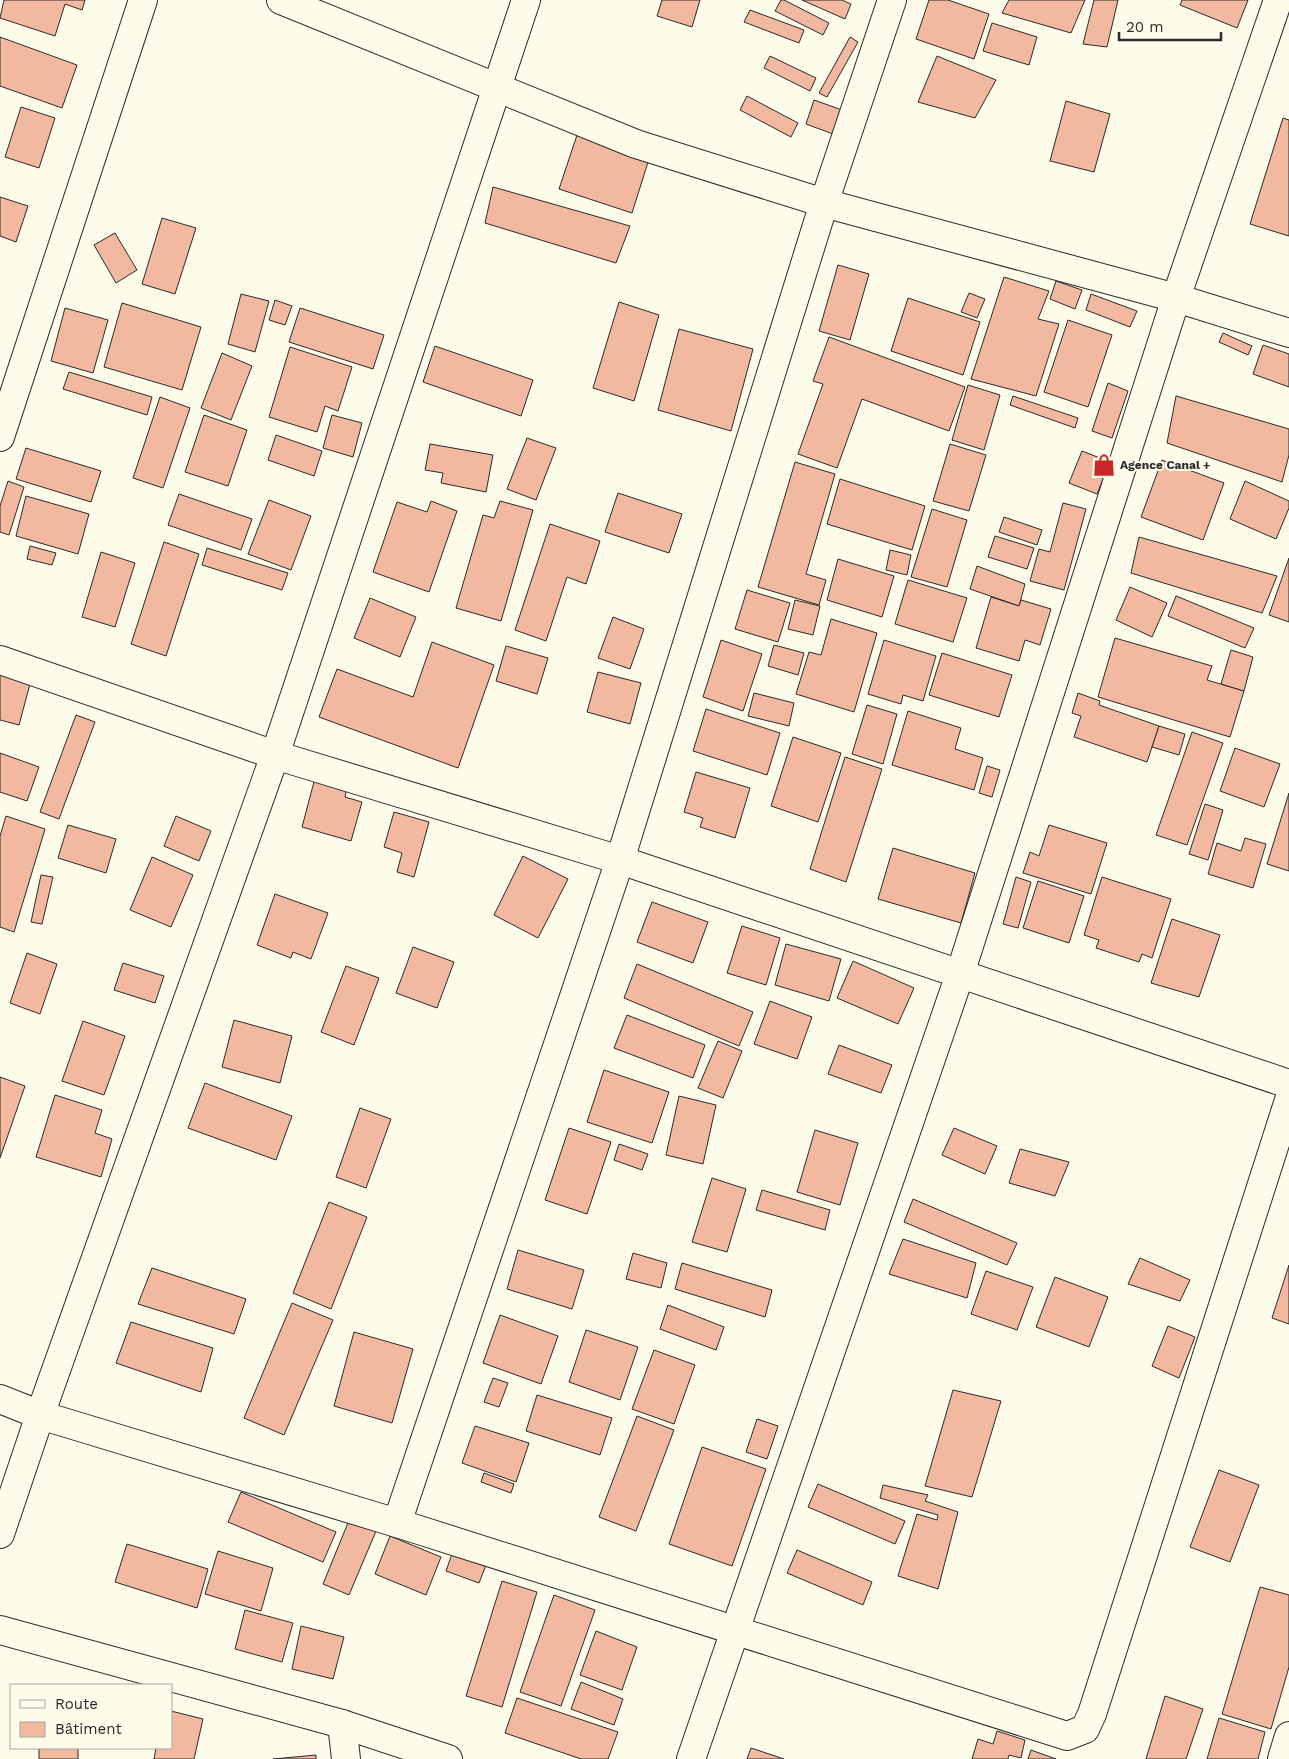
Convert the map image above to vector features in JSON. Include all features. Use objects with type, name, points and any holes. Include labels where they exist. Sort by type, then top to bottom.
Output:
[{"type":"street","points":[[0,437],[143,0]]},
{"type":"street","points":[[281,0],[636,144],[824,204],[1176,298],[1289,333]]},
{"type":"street","points":[[0,1534],[40,1415],[275,755],[526,0]]},
{"type":"street","points":[[396,1523],[620,860],[824,204],[892,0]]},
{"type":"street","points":[[691,1759],[960,974],[1176,298],[1278,0]]},
{"type":"street","points":[[0,660],[275,755],[620,860],[1289,1084]]},
{"type":"street","points":[[0,1400],[40,1415],[396,1523],[1067,1736],[1085,1729],[1095,1704],[1289,1100]]},
{"type":"street","points":[[0,1630],[342,1724],[448,1759]]},
{"type":"street","points":[[342,1724],[346,1759]]},
{"type":"street","points":[[1282,1759],[1289,1736]]},
{"type":"building","points":[[4,0],[85,0],[82,10],[65,4],[55,36],[0,18]]},
{"type":"building","points":[[662,0],[700,0],[692,27],[657,16]]},
{"type":"building","points":[[781,0],[829,23],[823,35],[775,11]]},
{"type":"building","points":[[802,0],[842,0],[851,4],[845,19]]},
{"type":"building","points":[[929,0],[948,0],[989,14],[974,59],[916,39]]},
{"type":"building","points":[[1009,0],[1085,0],[1071,33],[1002,13]]},
{"type":"building","points":[[1094,0],[1118,0],[1107,47],[1083,44]]},
{"type":"building","points":[[1182,0],[1248,0],[1237,28],[1180,5]]},
{"type":"building","points":[[750,10],[804,30],[799,43],[744,22]]},
{"type":"building","points":[[992,23],[1037,37],[1029,65],[983,51]]},
{"type":"building","points":[[0,37],[77,65],[62,108],[0,86]]},
{"type":"building","points":[[850,37],[858,42],[827,97],[819,93]]},
{"type":"building","points":[[770,56],[816,78],[810,91],[764,68]]},
{"type":"building","points":[[937,56],[996,80],[975,118],[918,102]]},
{"type":"building","points":[[747,96],[798,123],[791,137],[740,110]]},
{"type":"building","points":[[814,100],[842,110],[833,134],[806,124]]},
{"type":"building","points":[[1066,101],[1110,114],[1094,172],[1050,161]]},
{"type":"building","points":[[21,107],[55,118],[39,168],[5,157]]},
{"type":"building","points":[[1283,118],[1289,120],[1289,236],[1250,224]]},
{"type":"building","points":[[577,135],[649,159],[632,213],[559,189]]},
{"type":"building","points":[[493,187],[630,226],[616,263],[485,223]]},
{"type":"building","points":[[0,197],[28,206],[16,242],[0,236]]},
{"type":"building","points":[[162,218],[196,228],[175,294],[142,284]]},
{"type":"building","points":[[115,233],[137,270],[116,283],[94,245]]},
{"type":"building","points":[[838,265],[869,274],[850,340],[819,331]]},
{"type":"building","points":[[1004,277],[1049,291],[1038,319],[1059,324],[1036,396],[971,379]]},
{"type":"building","points":[[1056,281],[1082,290],[1075,309],[1050,299]]},
{"type":"building","points":[[969,293],[985,299],[977,318],[961,312]]},
{"type":"building","points":[[241,294],[269,301],[255,352],[228,344]]},
{"type":"building","points":[[1091,294],[1137,311],[1130,327],[1086,310]]},
{"type":"building","points":[[908,298],[980,322],[963,375],[891,351]]},
{"type":"building","points":[[275,300],[292,306],[285,325],[269,320]]},
{"type":"building","points":[[619,302],[659,315],[634,401],[593,388]]},
{"type":"building","points":[[122,303],[201,327],[182,390],[104,367]]},
{"type":"building","points":[[65,308],[108,320],[93,373],[51,361]]},
{"type":"building","points":[[300,308],[384,335],[373,369],[289,342]]},
{"type":"building","points":[[1068,320],[1112,335],[1088,407],[1044,392]]},
{"type":"building","points":[[679,329],[753,349],[731,431],[658,410]]},
{"type":"building","points":[[1223,333],[1252,346],[1248,355],[1219,342]]},
{"type":"building","points":[[829,337],[965,387],[949,431],[862,399],[837,468],[798,454],[823,384],[813,381]]},
{"type":"building","points":[[1263,345],[1289,354],[1289,387],[1253,374]]},
{"type":"building","points":[[435,346],[533,380],[521,416],[423,382]]},
{"type":"building","points":[[290,347],[352,367],[338,411],[325,406],[317,432],[269,417]]},
{"type":"building","points":[[222,353],[252,366],[231,420],[201,408]]},
{"type":"building","points":[[69,372],[152,397],[147,415],[63,389]]},
{"type":"building","points":[[1108,383],[1128,391],[1112,438],[1092,431]]},
{"type":"building","points":[[968,385],[1000,395],[984,450],[952,440]]},
{"type":"building","points":[[1013,396],[1078,418],[1075,428],[1010,405]]},
{"type":"building","points":[[1176,396],[1289,429],[1289,455],[1282,482],[1167,443]]},
{"type":"building","points":[[160,397],[190,408],[163,488],[133,478]]},
{"type":"building","points":[[204,415],[247,430],[228,486],[185,472]]},
{"type":"building","points":[[332,415],[362,423],[353,457],[323,448]]},
{"type":"building","points":[[276,435],[322,451],[314,476],[268,460]]},
{"type":"building","points":[[527,438],[556,448],[536,500],[507,489]]},
{"type":"building","points":[[430,444],[493,455],[486,492],[441,483],[443,473],[425,470]]},
{"type":"building","points":[[950,444],[986,455],[969,511],[933,501]]},
{"type":"building","points":[[26,448],[101,471],[91,502],[16,479]]},
{"type":"building","points":[[1082,451],[1110,462],[1097,494],[1069,483]]},
{"type":"building","points":[[1162,460],[1224,483],[1203,540],[1141,517]]},
{"type":"building","points":[[795,462],[835,474],[806,574],[826,580],[819,605],[758,587]]},
{"type":"building","points":[[840,479],[925,506],[912,550],[827,524]]},
{"type":"building","points":[[8,481],[24,487],[9,535],[0,532],[0,506]]},
{"type":"building","points":[[1245,481],[1289,501],[1289,508],[1276,539],[1230,519]]},
{"type":"building","points":[[618,493],[682,514],[669,553],[605,532]]},
{"type":"building","points":[[179,494],[252,519],[241,550],[168,525]]},
{"type":"building","points":[[26,496],[89,514],[78,554],[16,536]]},
{"type":"building","points":[[269,500],[311,516],[291,570],[248,554]]},
{"type":"building","points":[[431,501],[457,511],[429,592],[373,572],[397,502],[427,512]]},
{"type":"building","points":[[500,501],[533,510],[501,621],[456,608],[483,515],[494,518]]},
{"type":"building","points":[[1063,503],[1086,509],[1064,590],[1030,581],[1039,549],[1050,552]]},
{"type":"building","points":[[932,509],[967,520],[947,587],[911,577]]},
{"type":"building","points":[[1004,517],[1042,530],[1037,545],[999,532]]},
{"type":"building","points":[[550,524],[600,541],[586,584],[567,577],[546,641],[515,630]]},
{"type":"building","points":[[995,536],[1034,548],[1027,569],[988,557]]},
{"type":"building","points":[[1139,537],[1277,576],[1262,613],[1131,573]]},
{"type":"building","points":[[164,542],[199,554],[166,656],[131,644]]},
{"type":"building","points":[[30,546],[56,553],[52,565],[27,559]]},
{"type":"building","points":[[207,548],[288,573],[282,590],[202,565]]},
{"type":"building","points":[[890,550],[911,555],[907,575],[886,570]]},
{"type":"building","points":[[101,552],[135,563],[115,627],[82,617]]},
{"type":"building","points":[[1289,558],[1289,622],[1269,615]]},
{"type":"building","points":[[838,559],[894,576],[882,617],[827,600]]},
{"type":"building","points":[[977,566],[1025,584],[1019,606],[970,589]]},
{"type":"building","points":[[908,580],[967,598],[953,642],[895,624]]},
{"type":"building","points":[[1130,587],[1167,603],[1152,637],[1116,620]]},
{"type":"building","points":[[747,590],[790,603],[778,642],[735,629]]},
{"type":"building","points":[[1176,596],[1254,628],[1245,648],[1168,616]]},
{"type":"building","points":[[991,597],[1019,606],[1021,600],[1051,609],[1040,645],[1025,640],[1019,661],[976,648]]},
{"type":"building","points":[[370,598],[416,617],[400,657],[354,638]]},
{"type":"building","points":[[795,600],[820,606],[813,635],[788,629]]},
{"type":"building","points":[[613,617],[644,629],[630,669],[598,658]]},
{"type":"building","points":[[831,619],[877,633],[854,712],[796,694],[809,652],[821,655]]},
{"type":"building","points":[[1115,638],[1212,666],[1207,680],[1244,691],[1230,737],[1098,697]]},
{"type":"building","points":[[721,640],[762,654],[743,711],[703,697]]},
{"type":"building","points":[[884,640],[936,656],[923,701],[903,695],[901,704],[868,694]]},
{"type":"building","points":[[432,642],[494,665],[458,768],[319,717],[337,669],[413,697]]},
{"type":"building","points":[[774,645],[804,653],[798,675],[768,666]]},
{"type":"building","points":[[506,646],[548,658],[537,694],[496,681]]},
{"type":"building","points":[[1231,650],[1253,657],[1244,691],[1221,684]]},
{"type":"building","points":[[942,653],[1012,675],[999,717],[929,695]]},
{"type":"building","points":[[598,672],[641,683],[630,724],[587,712]]},
{"type":"building","points":[[0,675],[30,684],[19,725],[0,720]]},
{"type":"building","points":[[754,693],[794,703],[789,726],[748,716]]},
{"type":"building","points":[[1078,693],[1100,701],[1099,705],[1159,726],[1147,762],[1074,737],[1081,716],[1072,713]]},
{"type":"building","points":[[867,705],[897,714],[883,764],[852,754]]},
{"type":"building","points":[[706,709],[780,733],[767,775],[693,751]]},
{"type":"building","points":[[908,711],[961,728],[955,749],[983,758],[974,790],[892,765]]},
{"type":"building","points":[[76,715],[95,722],[59,819],[40,812]]},
{"type":"building","points":[[1159,726],[1185,734],[1179,755],[1152,747]]},
{"type":"building","points":[[1192,732],[1223,743],[1187,845],[1156,835]]},
{"type":"building","points":[[793,737],[841,753],[818,822],[771,806]]},
{"type":"building","points":[[1235,748],[1280,764],[1264,807],[1220,791]]},
{"type":"building","points":[[0,753],[39,767],[27,801],[0,792]]},
{"type":"building","points":[[845,757],[882,769],[846,882],[810,869]]},
{"type":"building","points":[[987,766],[1000,770],[992,797],[979,793]]},
{"type":"building","points":[[696,772],[750,788],[735,838],[700,827],[703,818],[684,812]]},
{"type":"building","points":[[315,778],[347,787],[345,797],[362,802],[351,841],[302,827]]},
{"type":"building","points":[[1289,793],[1289,871],[1267,864]]},
{"type":"building","points":[[1205,804],[1223,810],[1208,860],[1189,854]]},
{"type":"building","points":[[394,812],[429,822],[414,877],[397,872],[402,853],[384,847]]},
{"type":"building","points":[[6,816],[45,829],[14,932],[0,927],[0,836]]},
{"type":"building","points":[[176,816],[211,831],[199,861],[164,846]]},
{"type":"building","points":[[68,825],[116,839],[106,873],[58,858]]},
{"type":"building","points":[[1049,825],[1107,843],[1091,894],[1023,873],[1030,852],[1039,856]]},
{"type":"building","points":[[1245,838],[1266,844],[1253,888],[1208,874],[1217,843],[1241,851]]},
{"type":"building","points":[[893,848],[975,873],[961,923],[878,899]]},
{"type":"building","points":[[523,856],[568,879],[538,938],[494,915]]},
{"type":"building","points":[[152,857],[193,875],[171,927],[130,910]]},
{"type":"building","points":[[41,875],[53,877],[42,924],[31,922]]},
{"type":"building","points":[[1016,877],[1031,882],[1018,928],[1003,924]]},
{"type":"building","points":[[1102,877],[1171,899],[1152,958],[1142,954],[1139,962],[1096,948],[1099,940],[1084,935]]},
{"type":"building","points":[[1038,881],[1084,896],[1069,943],[1023,928]]},
{"type":"building","points":[[275,894],[328,913],[311,959],[293,952],[291,958],[257,945]]},
{"type":"building","points":[[652,902],[708,922],[693,963],[637,942]]},
{"type":"building","points":[[1172,919],[1220,935],[1199,997],[1151,983]]},
{"type":"building","points":[[742,926],[780,938],[766,985],[727,973]]},
{"type":"building","points":[[786,944],[841,959],[829,1001],[775,985]]},
{"type":"building","points":[[413,947],[454,962],[437,1008],[396,993]]},
{"type":"building","points":[[27,953],[57,964],[40,1014],[10,1003]]},
{"type":"building","points":[[853,961],[914,988],[898,1024],[837,998]]},
{"type":"building","points":[[123,963],[164,976],[155,1003],[114,990]]},
{"type":"building","points":[[637,964],[753,1012],[739,1046],[624,998]]},
{"type":"building","points":[[346,966],[379,978],[354,1045],[321,1032]]},
{"type":"building","points":[[770,1001],[812,1017],[797,1059],[754,1044]]},
{"type":"building","points":[[627,1015],[705,1045],[693,1078],[614,1048]]},
{"type":"building","points":[[234,1020],[292,1036],[280,1083],[222,1067]]},
{"type":"building","points":[[83,1021],[125,1036],[104,1095],[62,1081]]},
{"type":"building","points":[[718,1041],[742,1051],[723,1098],[698,1088]]},
{"type":"building","points":[[839,1045],[892,1065],[881,1093],[828,1074]]},
{"type":"building","points":[[604,1070],[669,1092],[652,1143],[587,1122]]},
{"type":"building","points":[[0,1077],[25,1086],[0,1158]]},
{"type":"building","points":[[205,1083],[292,1116],[276,1160],[188,1128]]},
{"type":"building","points":[[55,1095],[102,1110],[95,1133],[112,1139],[101,1177],[36,1157]]},
{"type":"building","points":[[679,1096],[716,1105],[703,1164],[666,1155]]},
{"type":"building","points":[[360,1108],[391,1119],[366,1188],[336,1177]]},
{"type":"building","points":[[569,1128],[611,1142],[587,1214],[545,1200]]},
{"type":"building","points":[[954,1128],[997,1146],[985,1174],[942,1155]]},
{"type":"building","points":[[815,1130],[858,1143],[840,1205],[797,1192]]},
{"type":"building","points":[[619,1144],[648,1154],[642,1170],[614,1160]]},
{"type":"building","points":[[1020,1149],[1069,1162],[1055,1196],[1009,1183]]},
{"type":"building","points":[[712,1178],[746,1189],[727,1252],[692,1242]]},
{"type":"building","points":[[762,1190],[830,1210],[825,1230],[756,1210]]},
{"type":"building","points":[[913,1199],[1017,1243],[1007,1265],[904,1222]]},
{"type":"building","points":[[329,1202],[367,1217],[331,1309],[293,1293]]},
{"type":"building","points":[[903,1239],[976,1263],[967,1298],[889,1274]]},
{"type":"building","points":[[518,1250],[584,1270],[572,1309],[507,1289]]},
{"type":"building","points":[[633,1253],[667,1263],[661,1288],[626,1279]]},
{"type":"building","points":[[1140,1258],[1190,1280],[1180,1301],[1128,1284]]},
{"type":"building","points":[[682,1263],[772,1290],[765,1317],[675,1289]]},
{"type":"building","points":[[1289,1265],[1289,1324],[1272,1318]]},
{"type":"building","points":[[152,1268],[246,1299],[234,1334],[138,1304]]},
{"type":"building","points":[[986,1271],[1033,1287],[1017,1330],[971,1314]]},
{"type":"building","points":[[1055,1277],[1108,1297],[1089,1347],[1036,1327]]},
{"type":"building","points":[[292,1303],[333,1320],[284,1435],[244,1418]]},
{"type":"building","points":[[668,1305],[724,1327],[716,1350],[660,1329]]},
{"type":"building","points":[[500,1315],[558,1336],[541,1384],[483,1363]]},
{"type":"building","points":[[131,1322],[213,1348],[201,1392],[116,1363]]},
{"type":"building","points":[[1168,1326],[1195,1337],[1179,1378],[1152,1366]]},
{"type":"building","points":[[586,1330],[638,1347],[620,1400],[569,1382]]},
{"type":"building","points":[[354,1332],[413,1349],[392,1423],[334,1406]]},
{"type":"building","points":[[654,1350],[695,1365],[674,1424],[632,1409]]},
{"type":"building","points":[[493,1378],[508,1383],[499,1407],[484,1402]]},
{"type":"building","points":[[953,1390],[1001,1401],[972,1497],[925,1486]]},
{"type":"building","points":[[537,1395],[612,1418],[600,1455],[526,1431]]},
{"type":"building","points":[[637,1416],[674,1430],[636,1531],[599,1517]]},
{"type":"building","points":[[757,1419],[778,1426],[767,1459],[746,1452]]},
{"type":"building","points":[[475,1426],[529,1443],[516,1482],[462,1463]]},
{"type":"building","points":[[702,1447],[766,1469],[732,1566],[669,1544]]},
{"type":"building","points":[[1219,1470],[1259,1485],[1230,1562],[1190,1547]]},
{"type":"building","points":[[484,1473],[514,1484],[511,1493],[481,1482]]},
{"type":"building","points":[[818,1484],[905,1521],[895,1544],[808,1507]]},
{"type":"building","points":[[883,1485],[928,1495],[925,1501],[958,1512],[938,1589],[898,1576],[917,1514],[937,1520],[938,1515],[880,1498]]},
{"type":"building","points":[[241,1492],[336,1532],[323,1562],[228,1522]]},
{"type":"building","points":[[352,1513],[379,1524],[349,1595],[323,1584]]},
{"type":"building","points":[[390,1536],[441,1557],[426,1595],[375,1574]]},
{"type":"building","points":[[127,1544],[208,1569],[197,1608],[115,1582]]},
{"type":"building","points":[[454,1548],[488,1560],[479,1583],[446,1571]]},
{"type":"building","points":[[797,1550],[872,1582],[863,1605],[787,1573]]},
{"type":"building","points":[[218,1551],[273,1568],[261,1611],[205,1594]]},
{"type":"building","points":[[502,1581],[537,1592],[502,1707],[466,1696]]},
{"type":"building","points":[[1260,1587],[1289,1595],[1289,1667],[1271,1729],[1222,1714]]},
{"type":"building","points":[[554,1595],[595,1610],[561,1706],[520,1692]]},
{"type":"building","points":[[245,1610],[293,1623],[282,1662],[235,1649]]},
{"type":"building","points":[[301,1626],[344,1637],[333,1679],[292,1669]]},
{"type":"building","points":[[596,1631],[637,1647],[622,1690],[580,1675]]},
{"type":"building","points":[[581,1682],[623,1699],[614,1725],[571,1709]]},
{"type":"building","points":[[1165,1696],[1203,1709],[1186,1759],[1146,1759]]},
{"type":"building","points":[[517,1698],[618,1732],[608,1759],[581,1759],[505,1733]]},
{"type":"building","points":[[172,1711],[203,1719],[194,1759],[154,1759],[156,1749],[172,1749]]},
{"type":"building","points":[[1219,1718],[1265,1732],[1258,1759],[1207,1759]]},
{"type":"building","points":[[997,1731],[1025,1740],[1021,1758],[1009,1755],[1008,1759],[972,1759],[978,1739],[993,1744]]},
{"type":"building","points":[[751,1748],[784,1759],[747,1759]]},
{"type":"building","points":[[39,1749],[78,1749],[78,1759],[39,1759]]},
{"type":"building","points":[[1031,1750],[1056,1759],[1028,1759]]},
{"type":"building","points":[[316,1755],[316,1759],[273,1759]]},
{"type":"place","name":"Agence Canal +","points":[[1104,465]]}]
